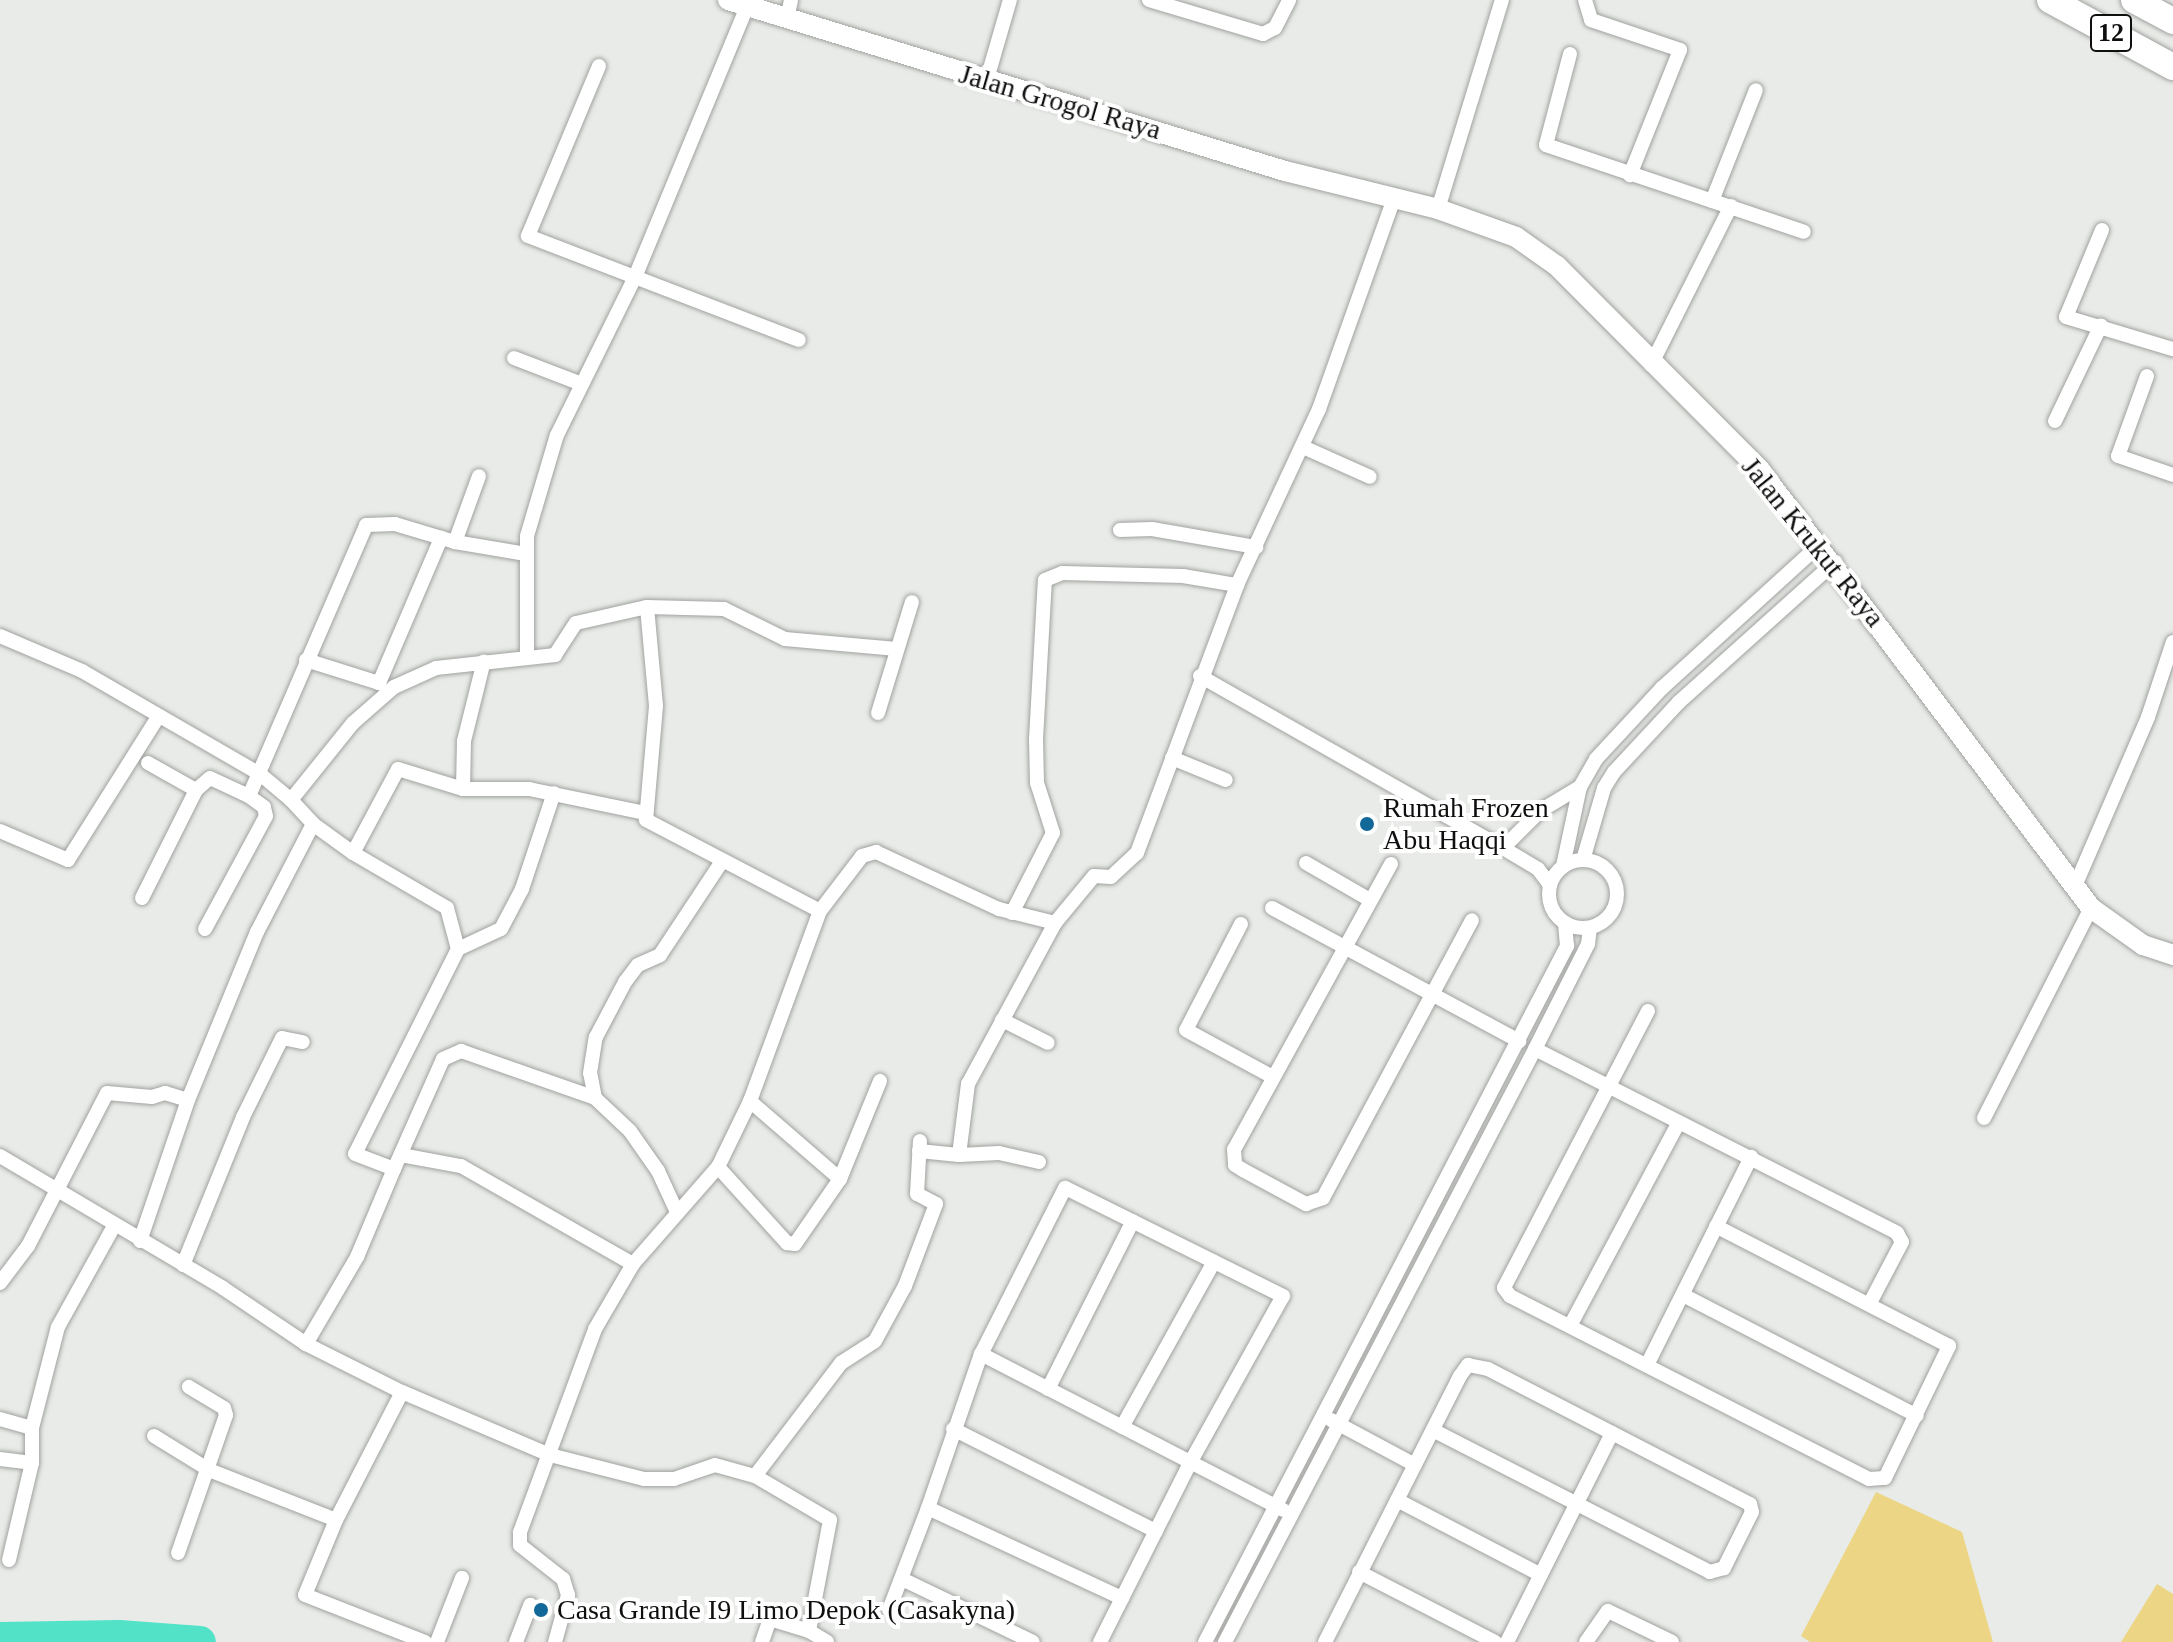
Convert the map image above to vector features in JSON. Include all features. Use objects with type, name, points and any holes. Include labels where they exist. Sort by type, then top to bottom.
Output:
[{"type":"highway","name":"12","points":[[2050,0],[2173,67]]},
{"type":"highway","name":"12","points":[[2134,0],[2173,21]]},
{"type":"street","points":[[987,79],[1010,0]]},
{"type":"street","points":[[1153,1],[1263,34],[1275,28],[1289,0]]},
{"type":"street","points":[[1438,209],[1502,0]]},
{"type":"street","points":[[1585,0],[1593,21],[1680,50],[1630,175]]},
{"type":"street","points":[[527,655],[526,554],[539,487],[579,383],[635,277],[737,3]]},
{"type":"street","name":"Jalan Grogol Raya","points":[[737,3],[789,10],[987,79],[1285,171],[1394,198]]},
{"type":"street","points":[[1570,54],[1544,141],[1630,175],[1804,232]]},
{"type":"street","points":[[599,66],[527,234],[799,340]]},
{"type":"street","points":[[1712,201],[1756,90]]},
{"type":"street","points":[[959,1155],[968,1084],[1055,923],[1094,876],[1111,877],[1137,853],[1200,676],[1237,585],[1303,447],[1394,198]]},
{"type":"street","name":"Jalan Krukut Raya","points":[[1394,198],[1505,232],[1557,266],[1651,365],[1760,470],[1835,562],[2091,908],[2143,945],[2173,955]]},
{"type":"street","points":[[1651,365],[1731,206]]},
{"type":"street","points":[[2102,230],[2066,317],[2173,349]]},
{"type":"street","points":[[2055,421],[2101,325]]},
{"type":"street","points":[[514,358],[579,383]]},
{"type":"street","points":[[2147,376],[2118,456],[2173,475]]},
{"type":"street","points":[[1303,447],[1370,477]]},
{"type":"street","points":[[306,660],[379,683],[479,476]]},
{"type":"street","points":[[249,796],[366,525],[395,524],[448,540],[526,554]]},
{"type":"street","points":[[1120,530],[1152,529],[1256,547]]},
{"type":"street","points":[[1503,848],[1540,811],[1582,781],[1662,688],[1820,544]]},
{"type":"street","points":[[1583,860],[1604,788],[1679,702],[1835,562]]},
{"type":"street","points":[[1012,913],[1053,833],[1037,783],[1045,580],[1062,573],[1138,575],[1237,585]]},
{"type":"street","points":[[878,713],[912,602]]},
{"type":"street","points":[[647,607],[656,706],[646,820],[721,863],[780,886],[820,911]]},
{"type":"street","points":[[291,800],[353,723],[394,687],[436,668],[527,655],[555,655],[576,623],[647,607],[724,609],[785,639],[897,649]]},
{"type":"street","points":[[0,636],[82,671],[260,774],[313,824],[353,853],[447,908],[458,949],[438,996],[382,1091],[355,1154],[394,1169]]},
{"type":"street","points":[[2075,886],[2148,717],[2173,642]]},
{"type":"street","points":[[463,789],[464,741],[484,661]]},
{"type":"street","points":[[1200,676],[1503,848],[1538,869],[1550,885]]},
{"type":"street","points":[[0,831],[68,860],[158,717]]},
{"type":"street","points":[[1172,758],[1226,780]]},
{"type":"street","points":[[148,763],[196,790]]},
{"type":"street","points":[[353,853],[398,769],[463,789],[554,793],[645,813]]},
{"type":"street","points":[[142,898],[196,790],[210,778],[249,796],[264,807],[266,816],[205,929]]},
{"type":"street","points":[[1582,781],[1604,788]]},
{"type":"street","points":[[1205,1642],[1567,946],[1565,924],[1550,903],[1550,885],[1560,869],[1582,781]]},
{"type":"street","points":[[458,949],[501,929],[522,889],[554,793]]},
{"type":"street","points":[[140,1241],[188,1100],[257,932],[313,824]]},
{"type":"street","points":[[555,1642],[568,1595],[563,1579],[520,1545],[595,1329],[633,1264],[676,1210],[718,1167],[750,1101],[820,911],[862,856],[876,852],[1012,913],[1055,923]]},
{"type":"street","points":[[1225,1642],[1446,1214],[1535,1049],[1588,944],[1590,928],[1613,910],[1617,890],[1602,865],[1583,860],[1560,869],[1538,869]]},
{"type":"street","points":[[595,1098],[590,1073],[596,1037],[625,982],[638,965],[660,955],[721,863]]},
{"type":"street","points":[[1306,863],[1370,900]]},
{"type":"street","points":[[1391,864],[1234,1149],[1235,1165],[1306,1204],[1317,1204],[1472,920]]},
{"type":"street","points":[[1272,908],[1519,1041]]},
{"type":"street","points":[[1984,1118],[2091,908]]},
{"type":"street","points":[[1241,924],[1186,1030],[1273,1077]]},
{"type":"street","points":[[1565,924],[1590,928]]},
{"type":"street","points":[[1648,1011],[1606,1085],[1504,1288],[1510,1296],[1874,1482],[1890,1474],[1949,1346],[1716,1226]]},
{"type":"street","points":[[1002,1020],[1048,1043]]},
{"type":"street","points":[[183,1265],[243,1117],[282,1038],[303,1042]]},
{"type":"street","points":[[1535,1049],[1897,1233],[1902,1242],[1870,1303]]},
{"type":"street","points":[[306,1344],[357,1257],[443,1059],[454,1051],[495,1060],[595,1098],[630,1131],[658,1171],[676,1210]]},
{"type":"street","points":[[718,1167],[791,1245],[840,1179],[880,1081]]},
{"type":"street","points":[[0,1283],[58,1189],[107,1093],[152,1097],[165,1093],[188,1100]]},
{"type":"street","points":[[750,1101],[840,1179]]},
{"type":"street","points":[[1570,1326],[1679,1122]]},
{"type":"street","points":[[755,1476],[841,1363],[875,1341],[905,1286],[936,1204],[917,1194],[920,1146],[959,1155],[999,1153],[1039,1162]]},
{"type":"street","points":[[401,1155],[461,1166],[633,1264]]},
{"type":"street","points":[[0,1156],[183,1265],[306,1344],[402,1392],[550,1455],[644,1479],[674,1479],[715,1465],[755,1476],[830,1520],[809,1631]]},
{"type":"street","points":[[1647,1365],[1751,1157]]},
{"type":"street","points":[[889,1610],[981,1354],[1063,1189],[1283,1296],[1190,1463],[1100,1642]]},
{"type":"street","points":[[1430,1205],[1446,1214]]},
{"type":"street","points":[[1048,1389],[1133,1221]]},
{"type":"street","points":[[9,1560],[32,1463],[32,1428],[58,1327],[114,1226]]},
{"type":"street","points":[[1122,1427],[1214,1262]]},
{"type":"street","points":[[1683,1295],[1917,1416]]},
{"type":"street","points":[[981,1354],[1291,1515]]},
{"type":"street","points":[[1325,1642],[1465,1367],[1477,1364],[1750,1504],[1752,1512],[1720,1572],[1710,1572],[1433,1430]]},
{"type":"street","points":[[178,1553],[226,1415],[224,1408],[189,1387]]},
{"type":"street","points":[[402,1392],[336,1520],[305,1595],[425,1642]]},
{"type":"street","points":[[1322,1415],[1415,1465]]},
{"type":"street","points":[[0,1419],[32,1428]]},
{"type":"street","points":[[953,1429],[1156,1531]]},
{"type":"street","points":[[1507,1642],[1612,1433]]},
{"type":"street","points":[[154,1436],[209,1470],[336,1520]]},
{"type":"street","points":[[0,1459],[32,1463]]},
{"type":"street","points":[[1397,1500],[1541,1575]]},
{"type":"street","points":[[928,1508],[1122,1598]]},
{"type":"street","points":[[1359,1572],[1495,1642]]},
{"type":"street","points":[[437,1642],[462,1578]]},
{"type":"street","points":[[902,1579],[1033,1642]]},
{"type":"street","points":[[516,1642],[530,1605]]},
{"type":"street","points":[[1586,1642],[1608,1611],[1672,1642]]},
{"type":"street","points":[[762,1642],[770,1619],[809,1631],[827,1642]]},
{"type":"shaded area","points":[[1876,1492],[1962,1532],[1993,1642],[1810,1642],[1801,1636]]},
{"type":"shaded area","points":[[2157,1584],[2173,1594],[2173,1642],[2121,1642]]},
{"type":"waterway","points":[[0,1638],[119,1636],[200,1642]]},
{"type":"place","name":"Rumah Frozen Abu Haqqi","points":[[1367,824]]},
{"type":"place","name":"Casa Grande I9 Limo Depok (Casakyna)","points":[[541,1610]]}]
